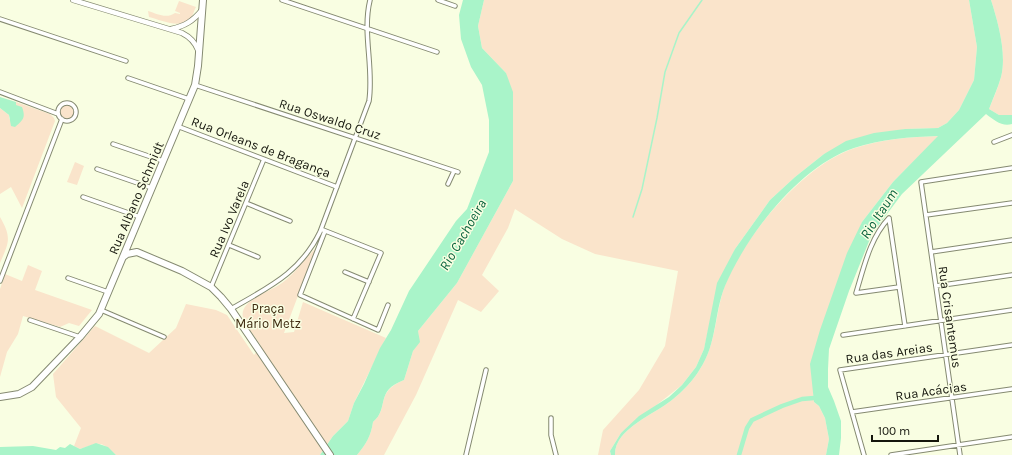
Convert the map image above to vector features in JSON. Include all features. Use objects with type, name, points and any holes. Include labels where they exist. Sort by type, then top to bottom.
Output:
[{"type":"main road","name":"Rua Albano Schmidt","points":[[0,397],[19,394],[26,391],[38,382],[94,322],[101,310],[195,85],[198,73],[203,0]]},
{"type":"main road","points":[[131,238],[132,244],[137,252]]},
{"type":"main road","points":[[123,257],[127,254],[137,252],[182,271],[211,287],[222,297],[330,455]]},
{"type":"street","points":[[75,0],[169,29],[189,37],[196,45],[199,54]]},
{"type":"street","points":[[282,0],[437,52]]},
{"type":"street","points":[[231,309],[270,287],[289,273],[312,247],[367,108],[370,94],[367,29],[370,0]]},
{"type":"street","points":[[438,0],[455,6]]},
{"type":"street","points":[[169,29],[180,27],[191,22],[203,10]]},
{"type":"street","points":[[0,19],[126,61]]},
{"type":"street","points":[[128,78],[189,99]]},
{"type":"street","name":"Rua Oswaldo Cruz","points":[[195,85],[458,172]]},
{"type":"street","points":[[0,92],[58,114],[62,119],[67,121],[72,119],[75,114],[74,108],[70,104],[64,104],[59,108],[58,114]]},
{"type":"street","points":[[0,281],[62,119]]},
{"type":"street","name":"Rua Orleans de Bragança","points":[[177,126],[337,187]]},
{"type":"street","points":[[994,142],[1012,135]]},
{"type":"street","points":[[113,144],[163,161]]},
{"type":"street","name":"Rua Ivo Varela","points":[[211,287],[264,159]]},
{"type":"street","name":"Rua Crisantemus","points":[[960,455],[921,182],[1012,168]]},
{"type":"street","points":[[97,169],[152,188]]},
{"type":"street","points":[[448,184],[454,171]]},
{"type":"street","points":[[83,197],[140,217]]},
{"type":"street","points":[[246,203],[290,221]]},
{"type":"street","points":[[926,215],[1012,203]]},
{"type":"street","points":[[899,288],[856,293],[872,244],[878,230],[888,218],[905,326]]},
{"type":"street","points":[[320,229],[381,253],[352,319]]},
{"type":"street","points":[[325,231],[300,296],[378,330],[388,305]]},
{"type":"street","points":[[931,252],[1012,240]]},
{"type":"street","points":[[229,245],[258,257]]},
{"type":"street","points":[[345,272],[368,282]]},
{"type":"street","points":[[936,286],[1012,275]]},
{"type":"street","points":[[68,278],[108,292]]},
{"type":"street","points":[[101,310],[164,337]]},
{"type":"street","points":[[842,335],[1012,310]]},
{"type":"street","points":[[30,320],[80,337]]},
{"type":"street","name":"Rua das Areias","points":[[852,412],[840,370],[1012,345]]},
{"type":"street","points":[[466,455],[486,370]]},
{"type":"street","name":"Rua Acácias","points":[[852,412],[1012,390]]},
{"type":"street","points":[[852,412],[864,455]]},
{"type":"street","points":[[551,418],[551,435],[556,455]]},
{"type":"street","points":[[891,455],[1012,437]]},
{"type":"green space","points":[[484,0],[969,0],[977,47],[974,80],[959,110],[947,123],[938,128],[905,129],[824,154],[795,177],[770,200],[735,249],[710,322],[704,349],[696,367],[682,385],[621,433],[610,451],[611,455],[598,455],[603,430],[639,390],[665,346],[678,271],[595,254],[562,239],[515,209],[508,228],[482,275],[499,291],[481,312],[458,300],[416,395],[384,455],[357,455],[368,440],[373,422],[381,411],[385,395],[395,385],[404,380],[413,351],[419,342],[418,331],[457,283],[513,181],[506,73],[482,48],[478,26]]},
{"type":"green space","points":[[991,0],[1012,0],[1012,115],[999,115],[989,109],[1003,68],[1001,38]]},
{"type":"green space","points":[[179,1],[196,7],[193,15],[184,23],[178,24],[166,22],[149,17],[148,11],[165,16],[175,13],[180,14],[175,11]]},
{"type":"green space","points":[[16,102],[50,114],[55,121],[22,208],[11,187],[0,194],[0,108],[9,115],[9,120]]},
{"type":"green space","points":[[64,105],[70,105],[74,109],[74,115],[70,119],[64,119],[60,115],[60,109]]},
{"type":"green space","points":[[939,136],[893,182],[862,222],[813,385],[814,402],[819,406],[825,418],[829,439],[826,455],[615,455],[616,446],[621,437],[628,430],[672,400],[687,386],[697,373],[709,350],[715,330],[721,298],[733,268],[745,247],[760,226],[777,205],[796,186],[835,157],[855,148],[875,142],[896,139]]},
{"type":"green space","points":[[75,162],[84,166],[77,185],[67,182]]},
{"type":"green space","points":[[0,217],[8,235],[8,240],[0,263]]},
{"type":"green space","name":"Praça Mário Metz","points":[[316,248],[284,333],[294,332],[303,302],[386,338],[354,403],[348,421],[333,436],[320,455],[116,455],[100,444],[80,449],[74,446],[81,428],[56,397],[53,374],[95,326],[149,353],[176,328],[186,304],[216,310],[227,315],[254,355],[261,346],[245,323],[243,315],[244,309],[254,298],[276,287],[287,279]]},
{"type":"green space","points":[[28,265],[42,271],[35,290],[92,310],[79,326],[69,323],[60,327],[23,316],[18,334],[7,352],[0,377],[0,289],[5,274],[22,281]]},
{"type":"water","name":"Rio Cachoeira","points":[[463,0],[484,0],[478,26],[482,48],[506,73],[513,92],[513,181],[457,283],[418,331],[420,342],[413,351],[404,380],[395,384],[385,394],[381,411],[373,422],[368,440],[357,455],[320,455],[333,436],[348,421],[354,403],[409,291],[456,221],[467,209],[489,152],[489,120],[482,85],[471,67],[461,39],[459,15]]},
{"type":"water","name":"Rio Itaum","points":[[969,0],[991,0],[1001,38],[1003,68],[989,109],[999,115],[1012,115],[1012,124],[1001,124],[986,114],[902,194],[872,234],[849,291],[829,349],[828,387],[841,421],[839,455],[826,455],[829,439],[825,418],[819,406],[814,402],[810,364],[820,330],[847,253],[862,222],[893,182],[938,136],[875,142],[854,148],[834,157],[814,170],[795,186],[761,224],[735,266],[721,296],[710,349],[706,359],[697,373],[687,386],[672,400],[628,430],[621,437],[616,446],[615,455],[611,455],[610,451],[621,433],[639,416],[669,397],[682,385],[696,367],[704,349],[717,283],[735,249],[770,200],[795,177],[824,154],[846,141],[874,133],[905,129],[938,128],[947,123],[959,110],[974,80],[977,47]]},
{"type":"water","points":[[0,97],[16,102],[16,105],[22,107],[24,116],[15,127],[11,126],[9,115],[0,108]]},
{"type":"water","points":[[96,443],[108,447],[116,455],[0,455],[0,447],[33,446],[56,450],[60,447],[65,448],[70,444],[80,449]]},
{"type":"waterway","points":[[633,217],[642,189],[665,72],[679,33],[702,0]]},
{"type":"waterway","points":[[739,455],[747,428],[752,420],[782,406],[802,399],[814,398]]}]
